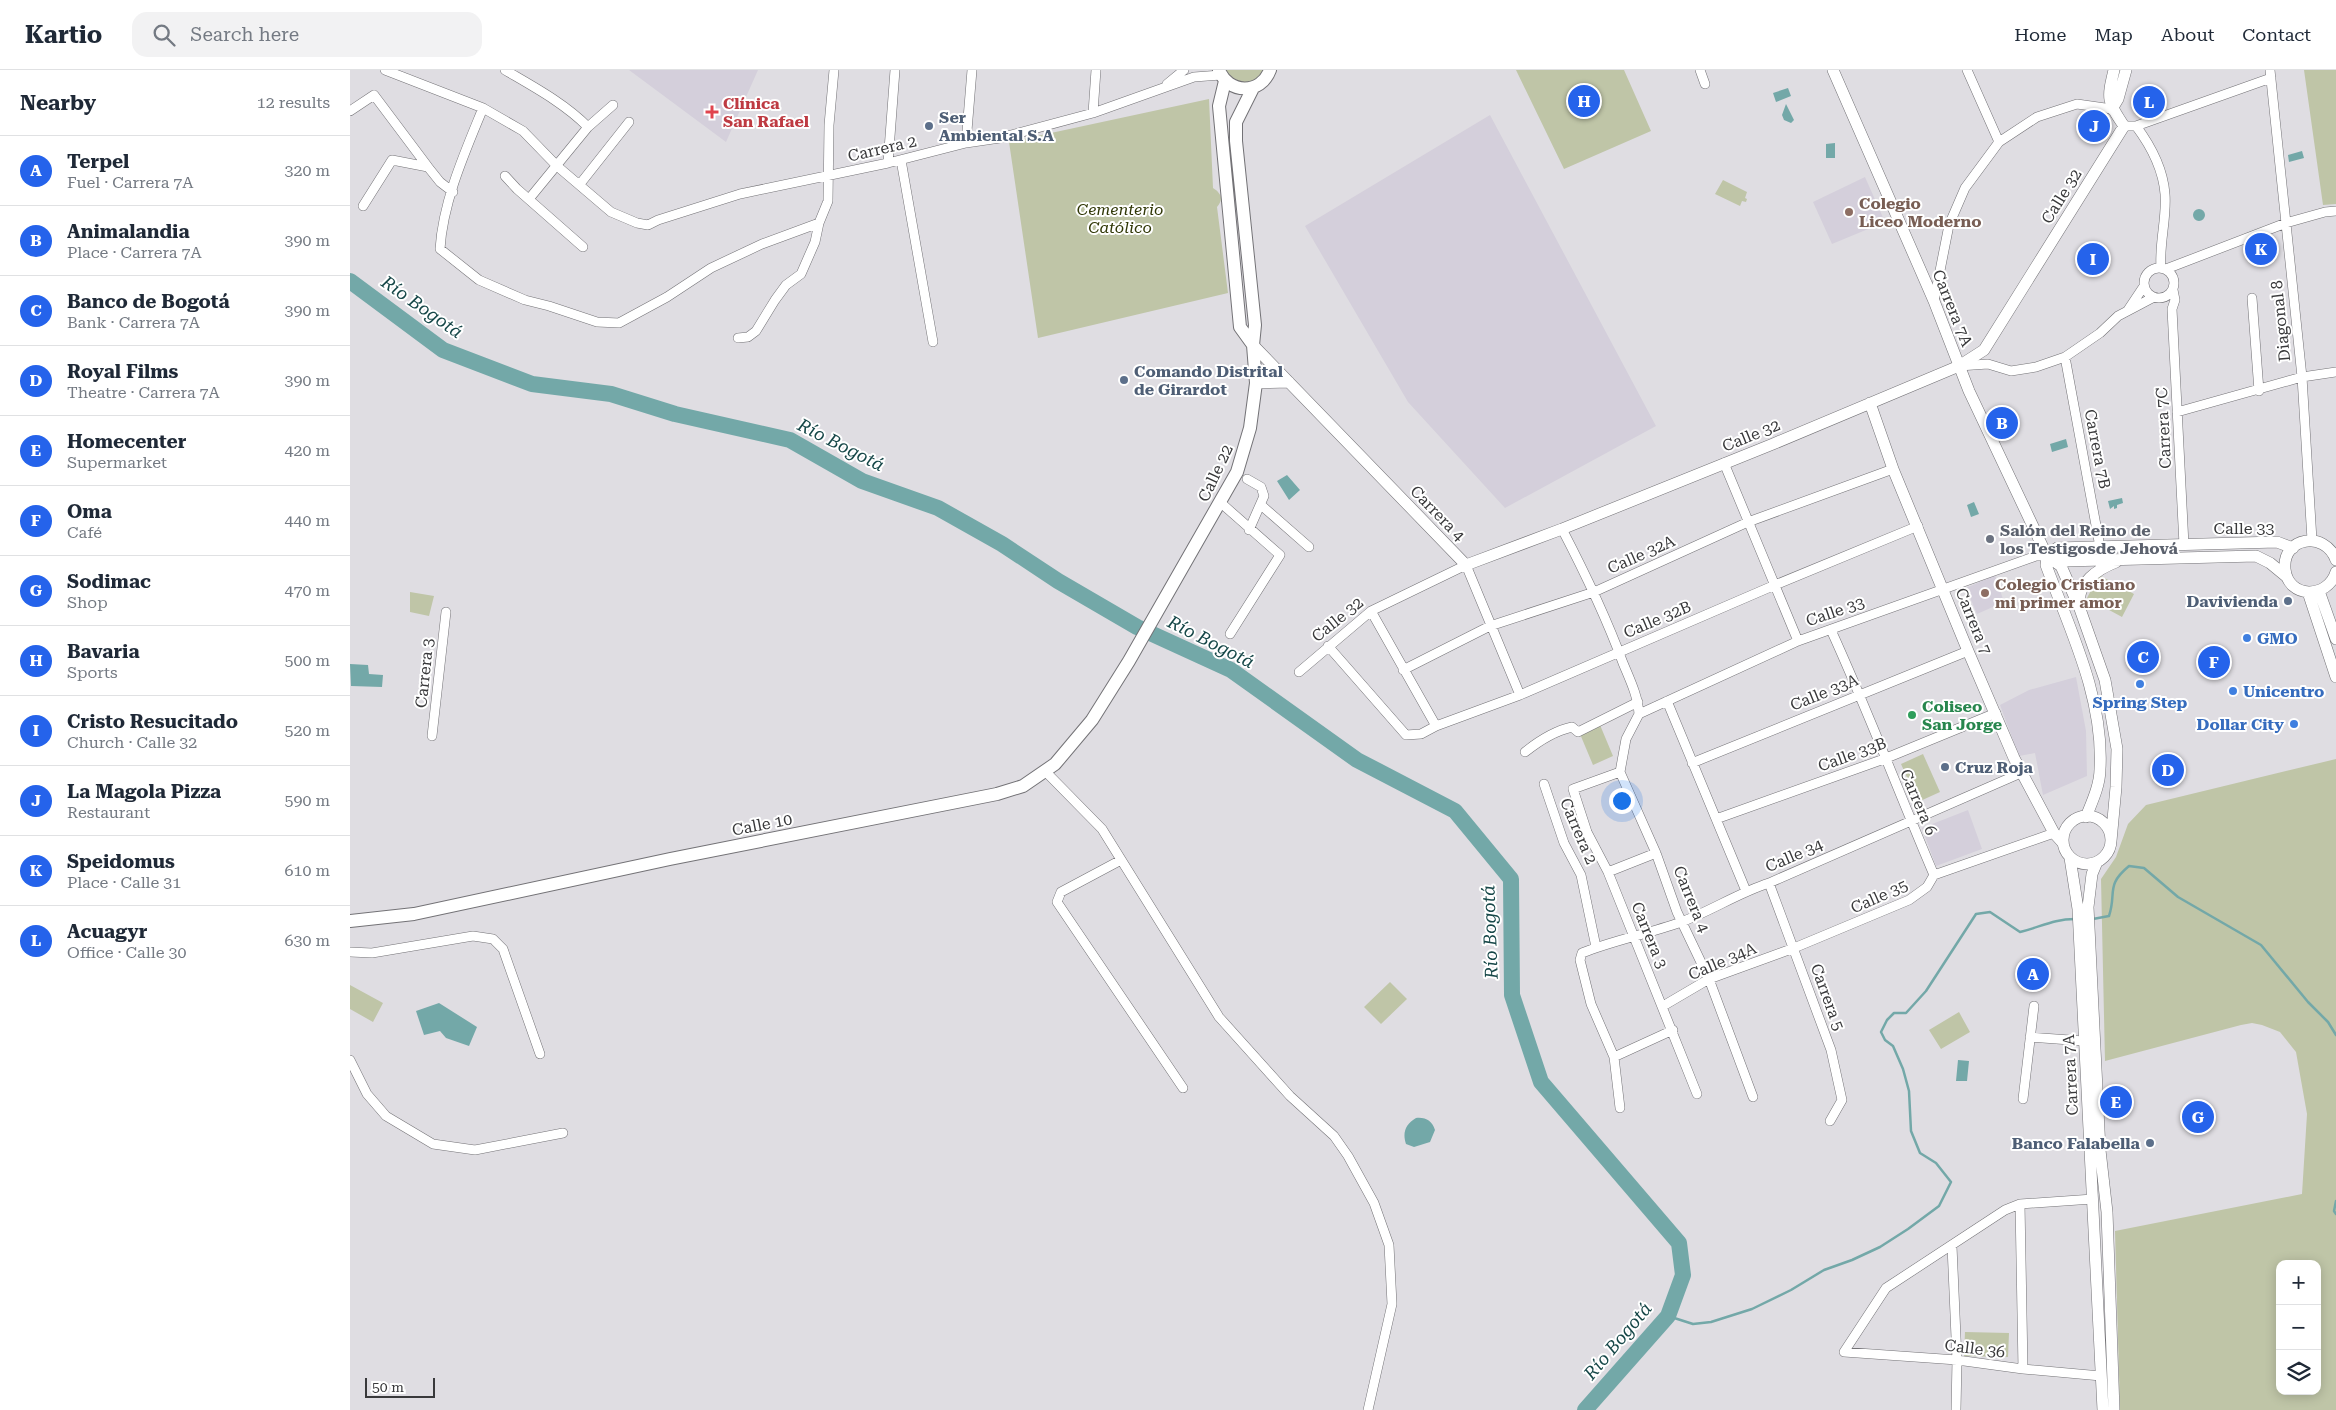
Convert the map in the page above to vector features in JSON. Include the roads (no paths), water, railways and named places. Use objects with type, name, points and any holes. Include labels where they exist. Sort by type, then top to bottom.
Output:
[{"type":"main road","name":"Calle 22","points":[[1128,663],[1221,503],[1237,472],[1245,450],[1254,407],[1256,383],[1255,325],[1236,141],[1236,122],[1253,88],[1265,79],[1270,70]]},
{"type":"main road","points":[[1221,75],[1238,88],[1253,88]]},
{"type":"main road","points":[[1221,75],[1219,106],[1240,327],[1254,345]]},
{"type":"main road","name":"Calle 10","points":[[350,921],[414,914],[670,859],[988,796],[1023,786],[1055,764],[1092,720],[1128,663]]},
{"type":"street","points":[[385,70],[483,108],[523,131],[557,166],[580,184],[629,122]]},
{"type":"street","points":[[505,70],[546,94],[576,115],[588,127]]},
{"type":"street","points":[[738,338],[748,337],[756,331],[786,285],[801,274],[815,242],[819,223],[828,201],[829,125],[834,70]]},
{"type":"street","points":[[888,163],[895,70]]},
{"type":"street","points":[[966,143],[972,70]]},
{"type":"street","points":[[1094,113],[1096,70]]},
{"type":"street","name":"Carrera 2","points":[[1163,87],[1184,70]]},
{"type":"street","points":[[1700,70],[1705,84]]},
{"type":"street","name":"Carrera 7A","points":[[1833,70],[1934,301],[1959,366],[2047,556],[2061,566],[2082,614],[2105,680],[2117,749],[2111,841]]},
{"type":"street","points":[[1967,70],[1999,142]]},
{"type":"street","points":[[2114,70],[2108,96],[2112,109],[2147,140],[2159,164],[2165,194],[2160,247],[2164,268],[2173,285]]},
{"type":"street","points":[[2112,109],[2118,99],[2126,70]]},
{"type":"street","points":[[2130,126],[2271,74]]},
{"type":"street","name":"Diagonal 8","points":[[2271,74],[2302,377],[2312,540]]},
{"type":"street","name":"Carrera 2","points":[[580,184],[611,212],[637,223],[648,225],[658,220],[740,194],[888,163],[966,143],[1000,138],[1094,113],[1194,77],[1221,75]]},
{"type":"street","points":[[350,111],[374,95],[440,182],[453,192]]},
{"type":"street","points":[[1934,301],[1949,225],[1965,188],[1999,142],[2037,117],[2077,104],[2112,109]]},
{"type":"street","points":[[529,199],[588,127],[613,105]]},
{"type":"street","points":[[483,108],[453,192],[441,232],[440,249],[479,280],[510,293],[597,322],[619,323],[667,297],[712,268],[762,244],[819,223]]},
{"type":"street","name":"Calle 32","points":[[1299,672],[1371,611],[1466,565],[1724,464],[1959,366],[1984,350],[2130,126]]},
{"type":"street","points":[[363,206],[392,160],[428,167]]},
{"type":"street","points":[[900,160],[932,342]]},
{"type":"street","points":[[505,176],[517,189],[583,247]]},
{"type":"street","points":[[2147,274],[2151,270],[2185,262],[2286,223],[2325,212],[2336,211]]},
{"type":"street","points":[[2128,310],[2144,286],[2147,274],[2160,247]]},
{"type":"street","points":[[1959,366],[1988,364],[2011,370],[2036,367],[2065,357],[2100,333],[2118,316],[2159,297],[2173,285],[2185,262]]},
{"type":"street","name":"Carrera 7C","points":[[2173,285],[2175,300],[2172,309],[2184,545]]},
{"type":"street","points":[[2144,286],[2146,291],[2159,297],[2172,309]]},
{"type":"street","points":[[2252,298],[2259,390]]},
{"type":"street","name":"Carrera 4","points":[[1254,345],[1466,565],[1520,695]]},
{"type":"street","name":"Carrera 7B","points":[[2065,357],[2100,547]]},
{"type":"street","points":[[2177,412],[2302,377],[2336,372]]},
{"type":"street","points":[[1256,383],[1289,382]]},
{"type":"street","name":"Carrera 7","points":[[1870,403],[1893,469],[1968,651],[2021,773],[2054,833],[2063,843]]},
{"type":"street","points":[[1724,464],[1798,641]]},
{"type":"street","name":"Calle 32A","points":[[1403,670],[1490,626],[1594,592],[1748,522],[1893,469]]},
{"type":"street","points":[[1247,479],[1260,486],[1264,496],[1249,530]]},
{"type":"street","points":[[1221,503],[1249,530],[1280,555],[1230,634]]},
{"type":"street","points":[[1261,505],[1309,547]]},
{"type":"street","name":"Calle 32B","points":[[1328,646],[1406,735],[1421,734],[1436,726],[1520,695],[1619,651],[1918,526]]},
{"type":"street","points":[[1562,529],[1594,592],[1638,702],[1639,714],[1626,739],[1620,772]]},
{"type":"street","points":[[2287,577],[2286,559],[2293,548],[2300,542],[2312,540],[2327,546],[2336,560]]},
{"type":"street","name":"Calle 33","points":[[2047,556],[2057,548],[2277,542],[2293,548]]},
{"type":"street","name":"Calle 33","points":[[1639,714],[1798,641],[2036,556],[2047,556],[2065,561],[2256,556],[2270,563],[2287,577],[2294,587],[2314,592]]},
{"type":"street","name":"Carrera 7A","points":[[2047,556],[2046,565],[2089,680],[2095,713],[2100,770],[2095,794],[2086,816]]},
{"type":"street","points":[[2082,614],[2079,596],[2086,583],[2096,573],[2121,559]]},
{"type":"street","points":[[2314,592],[2331,582],[2336,574]]},
{"type":"street","points":[[2314,592],[2336,639]]},
{"type":"street","points":[[2314,592],[2336,677]]},
{"type":"street","points":[[1371,611],[1436,726]]},
{"type":"street","name":"Carrera 3","points":[[432,736],[446,612]]},
{"type":"street","name":"Carrera 6","points":[[1832,630],[1860,693],[1884,759],[1934,875]]},
{"type":"street","name":"Calle 33A","points":[[1692,763],[1860,693],[1968,651]]},
{"type":"street","points":[[1667,701],[1746,891]]},
{"type":"street","points":[[1524,752],[1548,735],[1572,727],[1578,732],[1638,702]]},
{"type":"street","name":"Calle 33B","points":[[1716,819],[1884,759],[1996,713]]},
{"type":"street","points":[[1045,771],[1102,828],[1220,1017],[1290,1096],[1334,1136],[1348,1156],[1374,1203],[1389,1245],[1392,1304],[1368,1410]]},
{"type":"street","name":"Carrera 4","points":[[1620,772],[1656,853],[1682,922],[1709,979],[1753,1097]]},
{"type":"street","name":"Carrera 3","points":[[1620,772],[1573,789],[1588,832],[1608,872],[1673,1030],[1697,1094]]},
{"type":"street","name":"Calle 34","points":[[1614,1057],[1591,1004],[1580,960],[1582,953],[1682,922],[1746,891],[1769,884],[2021,773]]},
{"type":"street","name":"Carrera 2","points":[[1544,784],[1564,843],[1581,874],[1596,948]]},
{"type":"street","points":[[2086,816],[2097,819],[2106,826],[2111,841],[2105,856],[2097,862],[2080,864],[2070,858],[2063,843],[2068,825],[2086,816]]},
{"type":"street","points":[[1934,875],[2054,833]]},
{"type":"street","points":[[1608,872],[1656,853]]},
{"type":"street","name":"Carrera 7A","points":[[2070,858],[2083,908],[2100,1150],[2107,1212],[2114,1410]]},
{"type":"street","points":[[1121,860],[1061,892],[1057,902],[1183,1088]]},
{"type":"street","name":"Carrera 7A","points":[[2083,908],[2097,862]]},
{"type":"street","name":"Calle 35","points":[[1794,948],[1917,896],[1927,887],[1934,875]]},
{"type":"street","name":"Carrera 5","points":[[1769,884],[1831,1050],[1842,1100],[1830,1121]]},
{"type":"street","name":"Carrera 7A","points":[[2084,933],[2084,1041],[2103,1410]]},
{"type":"street","points":[[350,952],[372,953],[473,936],[493,939],[503,949],[540,1054]]},
{"type":"street","name":"Calle 34A","points":[[1662,1006],[1709,979],[1794,948]]},
{"type":"street","points":[[2023,1099],[2034,1006]]},
{"type":"street","points":[[1620,1108],[1614,1057],[1673,1030]]},
{"type":"street","points":[[2030,1037],[2084,1041]]},
{"type":"street","points":[[350,1060],[367,1094],[386,1116],[433,1144],[475,1150],[563,1133]]},
{"type":"street","points":[[1956,1410],[1952,1246],[2005,1210],[2020,1204],[2092,1199]]},
{"type":"street","points":[[2020,1204],[2023,1369]]},
{"type":"street","name":"Calle 36","points":[[1952,1246],[1886,1288],[1844,1352],[1956,1360],[2023,1369],[2101,1376]]},
{"type":"water","points":[[1788,88],[1791,96],[1776,102],[1773,93]]},
{"type":"water","points":[[1786,104],[1794,120],[1791,123],[1784,120],[1782,115]]},
{"type":"water","points":[[1835,143],[1835,158],[1826,158],[1826,144]]},
{"type":"water","points":[[2302,151],[2304,158],[2289,162],[2288,155]]},
{"type":"water","points":[[2199,209],[2205,215],[2199,221],[2193,215]]},
{"type":"water","points":[[2066,439],[2068,447],[2052,452],[2050,444]]},
{"type":"water","points":[[1287,475],[1300,490],[1289,500],[1277,481]]},
{"type":"water","points":[[2122,498],[2123,503],[2117,505],[2117,508],[2114,509],[2114,506],[2110,509],[2108,501]]},
{"type":"water","points":[[1974,502],[1979,514],[1971,517],[1967,505]]},
{"type":"water","points":[[350,664],[368,665],[369,674],[383,675],[382,687],[351,686]]},
{"type":"water","points":[[439,1003],[477,1027],[469,1046],[446,1038],[440,1031],[424,1035],[416,1011]]},
{"type":"water","points":[[1958,1060],[1969,1061],[1967,1081],[1956,1081]]},
{"type":"water","points":[[1416,1118],[1428,1120],[1435,1130],[1430,1142],[1414,1147],[1406,1144],[1404,1136],[1407,1126]]},
{"type":"waterway","name":"Río Bogotá","points":[[350,281],[443,350],[532,384],[611,394],[675,414],[790,440],[862,481],[938,508],[1002,544],[1058,581],[1137,627],[1231,670],[1357,760],[1455,811],[1511,879],[1512,995],[1541,1082],[1679,1243],[1683,1275],[1668,1316],[1585,1410]]},
{"type":"waterway","points":[[2093,919],[2109,916],[2114,884],[2122,873],[2129,866],[2144,868],[2178,897],[2261,945],[2308,1002],[2328,1022],[2336,1035]]},
{"type":"waterway","points":[[1668,1316],[1693,1324],[1711,1322],[1752,1309],[1791,1290],[1824,1270],[1880,1247],[1939,1206],[1951,1182],[1936,1163],[1920,1153],[1911,1131],[1909,1091],[1903,1069],[1893,1046],[1885,1040],[1881,1032],[1887,1020],[1894,1013],[1906,1013],[1926,991],[1976,914],[1990,912],[2020,932],[2053,922],[2075,919]]},
{"type":"waterway","points":[[2336,1201],[2334,1211],[2336,1214]]},
{"type":"place","name":"Bavaria","points":[[1584,101]]},
{"type":"place","name":"Acuagyr","points":[[2149,102]]},
{"type":"place","name":"Clínica San Rafael","points":[[712,112]]},
{"type":"place","name":"Ser Ambiental S.A","points":[[929,126]]},
{"type":"place","name":"La Magola Pizza","points":[[2094,126]]},
{"type":"place","name":"Colegio Liceo Moderno","points":[[1849,212]]},
{"type":"place","name":"Speidomus","points":[[2261,249]]},
{"type":"place","name":"Cristo Resucitado","points":[[2093,259]]},
{"type":"place","name":"Comando Distrital de Girardot","points":[[1124,380]]},
{"type":"place","name":"Animalandia","points":[[2002,423]]},
{"type":"place","name":"Salón del Reino de los Testigosde Jehová","points":[[1990,539]]},
{"type":"place","name":"Colegio Cristiano mi primer amor","points":[[1985,593]]},
{"type":"place","name":"Davivienda","points":[[2288,601]]},
{"type":"place","name":"GMO","points":[[2247,638]]},
{"type":"place","name":"Banco de Bogotá","points":[[2143,657]]},
{"type":"place","name":"Oma","points":[[2214,662]]},
{"type":"place","name":"Spring Step","points":[[2140,684]]},
{"type":"place","name":"Unicentro","points":[[2233,691]]},
{"type":"place","name":"Coliseo San Jorge","points":[[1912,715]]},
{"type":"place","name":"Dollar City","points":[[2294,724]]},
{"type":"place","name":"Cruz Roja","points":[[1945,767]]},
{"type":"place","name":"Royal Films","points":[[2168,770]]},
{"type":"place","name":"Terpel","points":[[2033,974]]},
{"type":"place","name":"Homecenter","points":[[2116,1102]]},
{"type":"place","name":"Sodimac","points":[[2198,1117]]},
{"type":"place","name":"Banco Falabella","points":[[2150,1143]]},
{"type":"park label","name":"Cementerio Católico","points":[[1120,218]]}]
